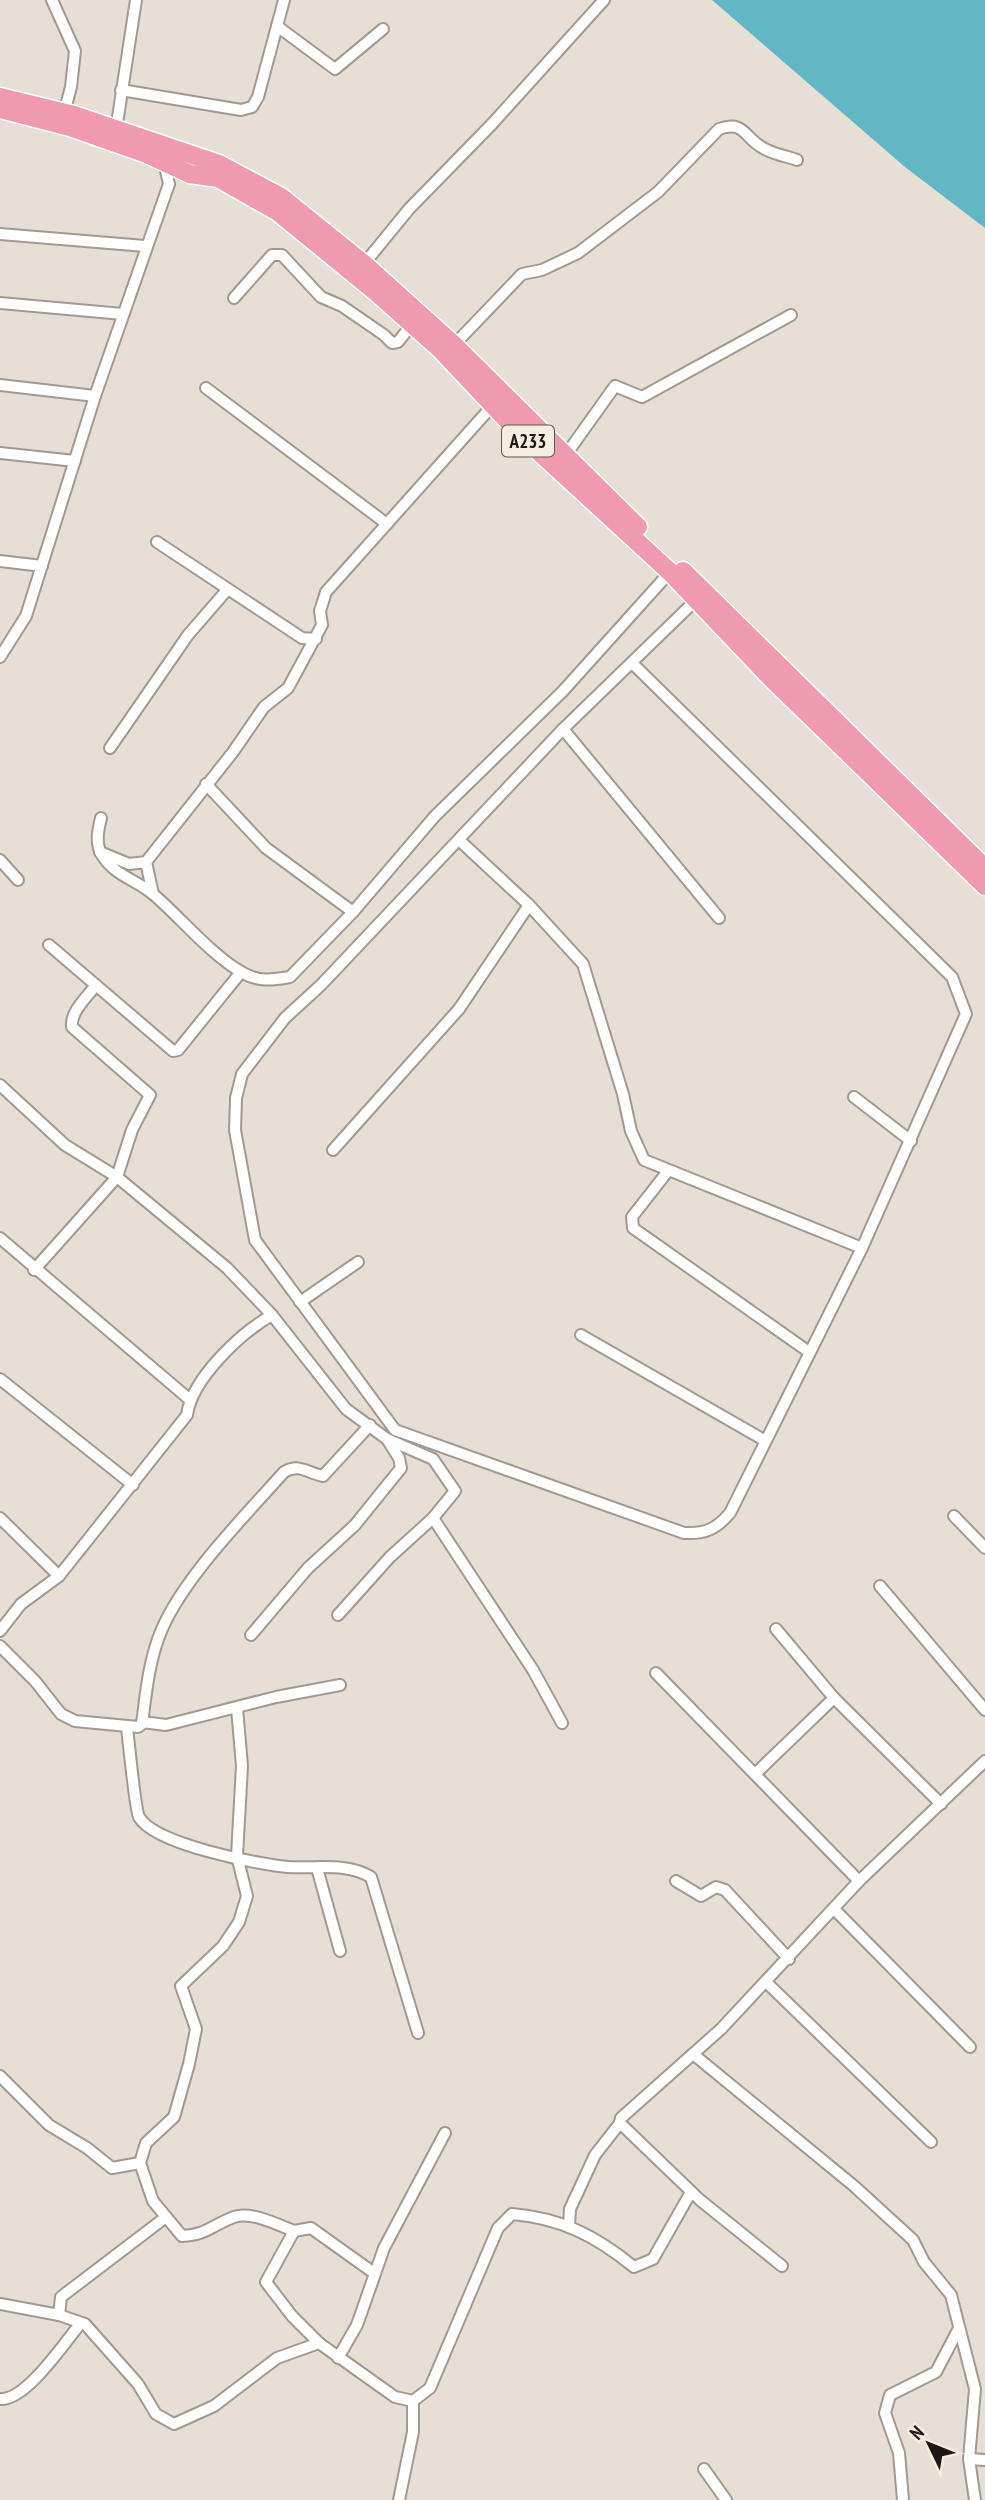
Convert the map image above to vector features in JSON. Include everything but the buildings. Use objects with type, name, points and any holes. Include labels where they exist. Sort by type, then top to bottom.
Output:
[{"type":"highway","name":"A233","points":[[0,97],[64,113],[219,164],[281,197],[364,264],[454,345],[529,432],[670,572],[695,601],[985,886]]},
{"type":"highway","name":"A233","points":[[0,110],[70,127],[190,174],[218,178],[278,212],[412,324],[493,405],[565,456],[985,868]]},
{"type":"street","points":[[52,0],[75,51],[71,87],[64,113]]},
{"type":"street","points":[[116,130],[136,0]]},
{"type":"street","points":[[121,90],[247,109],[258,97],[284,0]]},
{"type":"street","points":[[364,264],[410,209],[492,124],[604,0]]},
{"type":"street","points":[[277,26],[335,69],[383,29]]},
{"type":"street","points":[[454,345],[522,274],[542,270],[578,253],[658,192],[719,129],[731,125],[739,127],[762,148],[796,160]]},
{"type":"street","points":[[0,657],[26,616],[95,396],[145,246],[169,184],[164,162]]},
{"type":"street","points":[[169,184],[190,174]]},
{"type":"street","points":[[0,234],[145,246]]},
{"type":"street","points":[[234,298],[272,255],[282,255],[321,297],[384,334],[392,344],[398,342],[412,324]]},
{"type":"street","points":[[0,303],[123,314]]},
{"type":"street","points":[[565,456],[615,386],[642,397],[791,315]]},
{"type":"street","points":[[0,385],[95,396]]},
{"type":"street","points":[[206,387],[387,524]]},
{"type":"street","points":[[100,852],[129,864],[146,862],[264,707],[288,688],[322,625],[320,611],[326,592],[493,405]]},
{"type":"street","points":[[0,453],[75,461]]},
{"type":"street","points":[[157,541],[302,639],[316,639]]},
{"type":"street","points":[[0,561],[42,566]]},
{"type":"street","points":[[101,818],[97,833],[100,852],[114,871],[153,894],[166,909],[241,972],[259,980],[290,977],[353,912],[435,816],[563,691],[670,572]]},
{"type":"street","points":[[110,748],[188,635],[227,590]]},
{"type":"street","points":[[632,663],[952,977],[966,1014],[862,1248],[764,1440],[730,1513],[708,1532],[684,1533],[396,1430],[255,1240],[236,1130],[236,1098],[242,1074],[285,1018],[321,985],[563,729],[695,601]]},
{"type":"street","points":[[563,729],[719,918]]},
{"type":"street","points":[[206,784],[266,848],[353,912]]},
{"type":"street","points":[[459,840],[529,905],[583,964],[637,1148],[644,1160],[862,1248]]},
{"type":"street","points":[[0,860],[18,880]]},
{"type":"street","points":[[146,862],[153,894]]},
{"type":"street","points":[[333,1150],[459,1009],[529,905]]},
{"type":"street","points":[[49,945],[173,1051],[178,1050],[241,972]]},
{"type":"street","points":[[34,1270],[117,1177],[132,1130],[150,1095],[72,1027],[71,1021],[96,985]]},
{"type":"street","points":[[0,1085],[65,1144],[117,1177],[227,1268],[272,1315],[346,1409],[387,1439],[433,1459],[452,1485],[455,1491],[433,1518],[390,1557],[338,1615]]},
{"type":"street","points":[[854,1097],[911,1141]]},
{"type":"street","points":[[668,1171],[632,1217],[634,1228],[808,1352]]},
{"type":"street","points":[[0,1238],[34,1270],[189,1399]]},
{"type":"street","points":[[300,1301],[358,1262]]},
{"type":"street","points":[[0,1631],[21,1604],[60,1576],[187,1415],[189,1399],[246,1330],[272,1315]]},
{"type":"street","points":[[581,1335],[764,1440]]},
{"type":"street","points":[[0,1379],[134,1485]]},
{"type":"street","points":[[0,1646],[35,1681],[61,1714],[75,1721],[138,1727],[142,1722],[150,1671],[160,1632],[170,1612],[197,1575],[284,1472],[293,1467],[301,1467],[323,1476],[370,1425]]},
{"type":"street","points":[[251,1635],[308,1567],[355,1525],[401,1468],[399,1458],[387,1439]]},
{"type":"street","points":[[954,1516],[985,1548]]},
{"type":"street","points":[[0,1518],[60,1576]]},
{"type":"street","points":[[433,1518],[533,1670],[562,1723]]},
{"type":"street","points":[[880,1586],[985,1710]]},
{"type":"street","points":[[776,1629],[834,1698],[941,1804]]},
{"type":"street","points":[[656,1673],[859,1881]]},
{"type":"street","points":[[142,1722],[166,1725],[340,1685]]},
{"type":"street","points":[[756,1773],[834,1698]]},
{"type":"street","points":[[237,1708],[242,1766],[237,1856],[247,1896],[239,1922],[223,1946],[181,1986],[196,2029],[189,2064],[174,2117],[146,2143],[140,2163],[153,2201],[182,2236],[202,2235],[236,2216],[274,2223],[294,2231],[311,2228],[374,2273]]},
{"type":"street","points":[[127,1728],[138,1815],[149,1830],[186,1845],[286,1867],[357,1868],[370,1877],[418,2033]]},
{"type":"street","points":[[569,2227],[570,2209],[595,2155],[621,2118],[767,1983],[859,1881],[985,1761]]},
{"type":"street","points":[[317,1868],[340,1951]]},
{"type":"street","points":[[676,1881],[701,1896],[716,1887],[725,1889],[789,1959]]},
{"type":"street","points":[[834,1909],[970,2047]]},
{"type":"street","points":[[767,1983],[931,2142]]},
{"type":"street","points":[[693,2054],[854,2186],[914,2240],[924,2262],[951,2295],[975,2389],[969,2459],[975,2500]]},
{"type":"street","points":[[0,2076],[49,2125],[87,2148],[112,2168],[140,2163]]},
{"type":"street","points":[[620,2123],[691,2192],[782,2266]]},
{"type":"street","points":[[338,2358],[350,2339],[374,2273],[444,2133]]},
{"type":"street","points":[[294,2231],[266,2282],[292,2316],[338,2358],[395,2397],[413,2401],[430,2388],[498,2228],[512,2214],[536,2216],[604,2242],[634,2267],[653,2259],[691,2192]]},
{"type":"street","points":[[60,2315],[61,2297],[166,2217]]},
{"type":"street","points":[[0,2304],[60,2315],[80,2323],[138,2384],[156,2414],[174,2424],[214,2406],[277,2358],[350,2339]]},
{"type":"street","points":[[0,2399],[10,2400],[23,2392],[80,2323]]},
{"type":"street","points":[[903,2500],[899,2453],[885,2413],[890,2395],[936,2372],[958,2330]]},
{"type":"street","points":[[399,2500],[413,2432],[413,2401]]},
{"type":"street","points":[[969,2459],[985,2460]]},
{"type":"street","points":[[704,2469],[724,2500]]},
{"type":"water","points":[[712,0],[985,0],[985,228],[905,167]]}]
